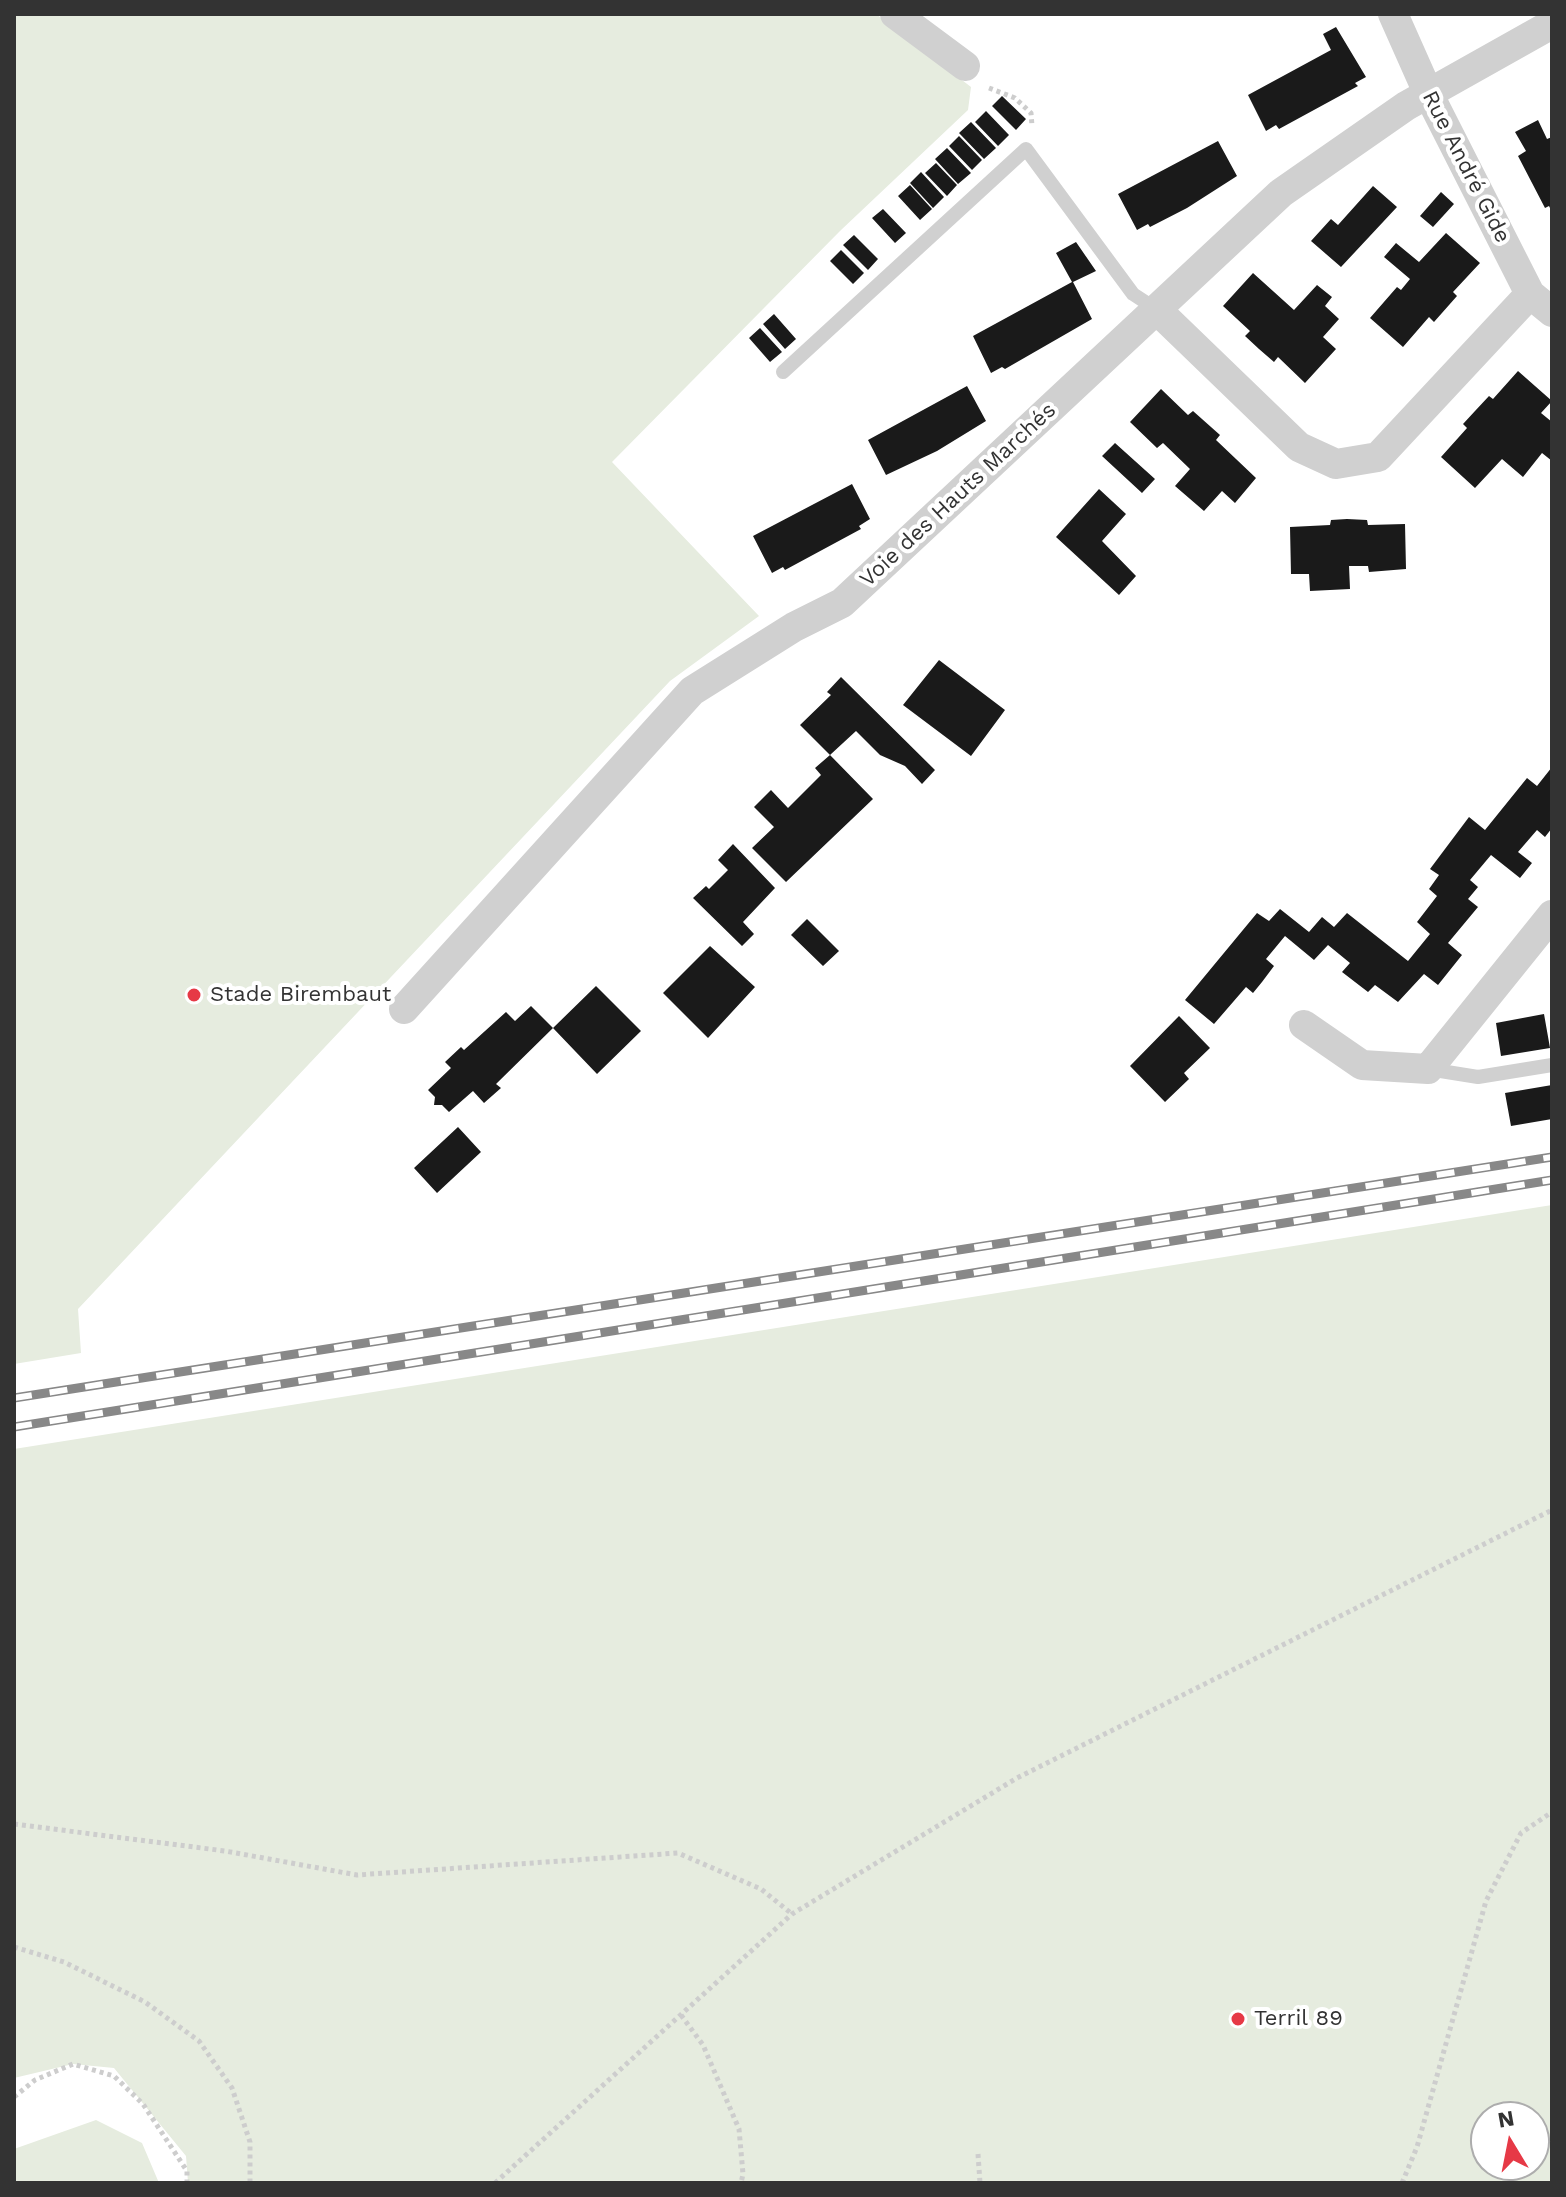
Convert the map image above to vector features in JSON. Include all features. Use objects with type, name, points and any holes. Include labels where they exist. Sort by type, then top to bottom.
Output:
[{"type":"street","points":[[895,14],[965,66]]},
{"type":"street","name":"Rue André Gide","points":[[1393,14],[1429,95],[1541,303]]},
{"type":"street","name":"Voie des Hauts Marchés","points":[[404,1009],[692,691],[794,627],[842,603],[1281,193],[1406,106],[1552,24]]},
{"type":"street","points":[[1156,309],[1299,447],[1336,464],[1378,457],[1541,303]]},
{"type":"street","points":[[1304,1025],[1362,1065],[1428,1069],[1552,915]]},
{"type":"lane","points":[[783,372],[1026,149],[1133,294],[1156,309]]},
{"type":"lane","points":[[1428,1069],[1478,1077],[1552,1065]]},
{"type":"path","points":[[965,66],[990,88],[1015,98],[1031,113],[1034,136],[1026,149]]},
{"type":"path","points":[[495,2183],[792,1914],[1017,1778],[1552,1510]]},
{"type":"path","points":[[1402,2183],[1417,2147],[1486,1901],[1521,1833],[1552,1812]]},
{"type":"path","points":[[14,1824],[225,1851],[357,1875],[678,1853],[761,1889],[792,1914]]},
{"type":"path","points":[[14,1947],[64,1962],[145,2002],[199,2041],[232,2088],[250,2142],[250,2183]]},
{"type":"path","points":[[681,2015],[703,2045],[739,2129],[741,2183]]},
{"type":"path","points":[[14,2097],[35,2080],[73,2064],[114,2076],[143,2104],[187,2171],[187,2183]]},
{"type":"path","points":[[978,2154],[980,2183]]},
{"type":"shaded area","name":"Stade Birembaut","points":[[14,14],[876,14],[971,87],[968,110],[840,231],[612,462],[759,616],[670,681],[78,1309],[81,1353],[14,1364]]},
{"type":"shaded area","points":[[1552,1205],[1552,2183],[188,2183],[186,2156],[114,2068],[73,2064],[14,2078],[14,1449]]},
{"type":"shaded area","points":[[96,2120],[142,2143],[159,2183],[14,2183],[14,2149]]},
{"type":"building","points":[[1336,27],[1366,77],[1355,83],[1358,86],[1279,129],[1276,125],[1266,131],[1248,95],[1331,50],[1323,34]]},
{"type":"building","points":[[1002,96],[1026,119],[1016,130],[992,106]]},
{"type":"building","points":[[986,111],[1009,135],[998,146],[975,122]]},
{"type":"building","points":[[1538,120],[1547,139],[1552,137],[1552,212],[1549,206],[1545,208],[1518,156],[1526,151],[1515,132]]},
{"type":"building","points":[[971,122],[996,148],[984,159],[959,133]]},
{"type":"building","points":[[959,136],[982,160],[972,170],[949,146]]},
{"type":"building","points":[[1218,141],[1237,176],[1187,208],[1150,227],[1148,224],[1137,230],[1118,194]]},
{"type":"building","points":[[947,148],[971,173],[958,184],[935,159]]},
{"type":"building","points":[[936,163],[957,185],[947,196],[925,173]]},
{"type":"building","points":[[921,172],[944,197],[933,208],[910,183]]},
{"type":"building","points":[[910,185],[932,209],[920,220],[898,196]]},
{"type":"building","points":[[1373,186],[1397,207],[1341,267],[1311,241],[1331,219],[1338,225]]},
{"type":"building","points":[[1441,192],[1454,204],[1433,227],[1420,216]]},
{"type":"building","points":[[883,209],[906,233],[895,243],[872,218]]},
{"type":"building","points":[[1446,233],[1480,263],[1453,292],[1457,296],[1434,322],[1429,317],[1403,347],[1370,318],[1397,287],[1401,290],[1410,279],[1384,257],[1396,243],[1419,262]]},
{"type":"building","points":[[854,235],[878,259],[868,270],[843,245]]},
{"type":"building","points":[[1076,242],[1096,271],[1073,282],[1092,319],[1005,369],[1002,367],[991,373],[973,336],[1072,282],[1056,253]]},
{"type":"building","points":[[841,250],[864,273],[853,284],[830,261]]},
{"type":"building","points":[[1253,273],[1294,310],[1317,285],[1332,297],[1325,306],[1339,319],[1323,337],[1336,349],[1305,383],[1278,357],[1274,362],[1245,336],[1250,331],[1223,306]]},
{"type":"building","points":[[774,314],[796,339],[785,349],[763,324]]},
{"type":"building","points":[[760,328],[782,352],[770,362],[749,338]]},
{"type":"building","points":[[1518,371],[1552,401],[1541,413],[1552,422],[1552,461],[1542,453],[1523,477],[1502,459],[1475,488],[1441,457],[1467,428],[1463,424],[1489,396],[1493,399]]},
{"type":"building","points":[[967,386],[986,421],[937,451],[886,475],[868,440]]},
{"type":"building","points":[[1161,389],[1188,415],[1193,411],[1220,435],[1216,440],[1256,478],[1235,503],[1222,491],[1204,511],[1175,486],[1190,469],[1163,443],[1157,448],[1130,422]]},
{"type":"building","points":[[1115,443],[1155,479],[1142,493],[1102,456]]},
{"type":"building","points":[[852,484],[870,519],[859,526],[861,529],[785,570],[783,567],[772,573],[753,536]]},
{"type":"building","points":[[1099,489],[1126,514],[1102,541],[1136,576],[1119,595],[1056,537]]},
{"type":"building","points":[[1331,520],[1367,520],[1368,525],[1405,524],[1406,569],[1369,572],[1368,566],[1349,566],[1350,589],[1310,591],[1309,574],[1291,574],[1290,527],[1330,525]]},
{"type":"building","points":[[939,660],[1005,710],[971,756],[903,705]]},
{"type":"building","points":[[841,677],[935,770],[922,784],[905,766],[880,755],[856,731],[830,755],[800,725],[831,695],[827,692]]},
{"type":"building","points":[[830,755],[873,799],[786,882],[752,848],[774,827],[754,807],[771,790],[788,808],[821,775],[815,768]]},
{"type":"building","points":[[1552,767],[1552,828],[1545,837],[1537,830],[1518,852],[1532,863],[1520,878],[1491,855],[1470,880],[1478,887],[1468,899],[1478,907],[1448,943],[1462,955],[1438,985],[1424,974],[1398,1002],[1375,985],[1368,992],[1342,972],[1350,963],[1328,945],[1314,960],[1285,936],[1266,959],[1274,966],[1262,982],[1253,993],[1246,987],[1214,1024],[1185,1000],[1257,913],[1269,921],[1280,909],[1309,932],[1322,917],[1334,927],[1347,913],[1408,961],[1430,934],[1417,922],[1437,896],[1429,889],[1439,875],[1430,869],[1469,817],[1485,830],[1527,778],[1537,786]]},
{"type":"building","points":[[733,844],[775,888],[743,922],[754,934],[742,946],[693,898],[706,886],[709,889],[728,870],[718,860]]},
{"type":"building","points":[[807,919],[839,951],[823,966],[791,935]]},
{"type":"building","points":[[710,946],[755,987],[708,1038],[663,993]]},
{"type":"building","points":[[596,986],[641,1031],[597,1074],[553,1028]]},
{"type":"building","points":[[531,1006],[553,1028],[496,1084],[501,1088],[484,1103],[473,1091],[449,1112],[442,1105],[434,1105],[435,1097],[428,1090],[451,1068],[445,1062],[461,1047],[464,1050],[506,1012],[515,1021]]},
{"type":"building","points":[[1544,1014],[1550,1048],[1501,1056],[1496,1023]]},
{"type":"building","points":[[1179,1016],[1210,1048],[1184,1073],[1189,1079],[1165,1102],[1130,1066]]},
{"type":"building","points":[[1552,1085],[1552,1119],[1511,1126],[1505,1093]]},
{"type":"building","points":[[458,1127],[481,1152],[437,1193],[414,1168]]},
{"type":"railway","points":[[14,1398],[1552,1157]]},
{"type":"railway","points":[[14,1427],[1552,1180]]},
{"type":"place","name":"Stade Birembaut","points":[[194,995]]},
{"type":"place","name":"Terril 89","points":[[1238,2019]]}]
